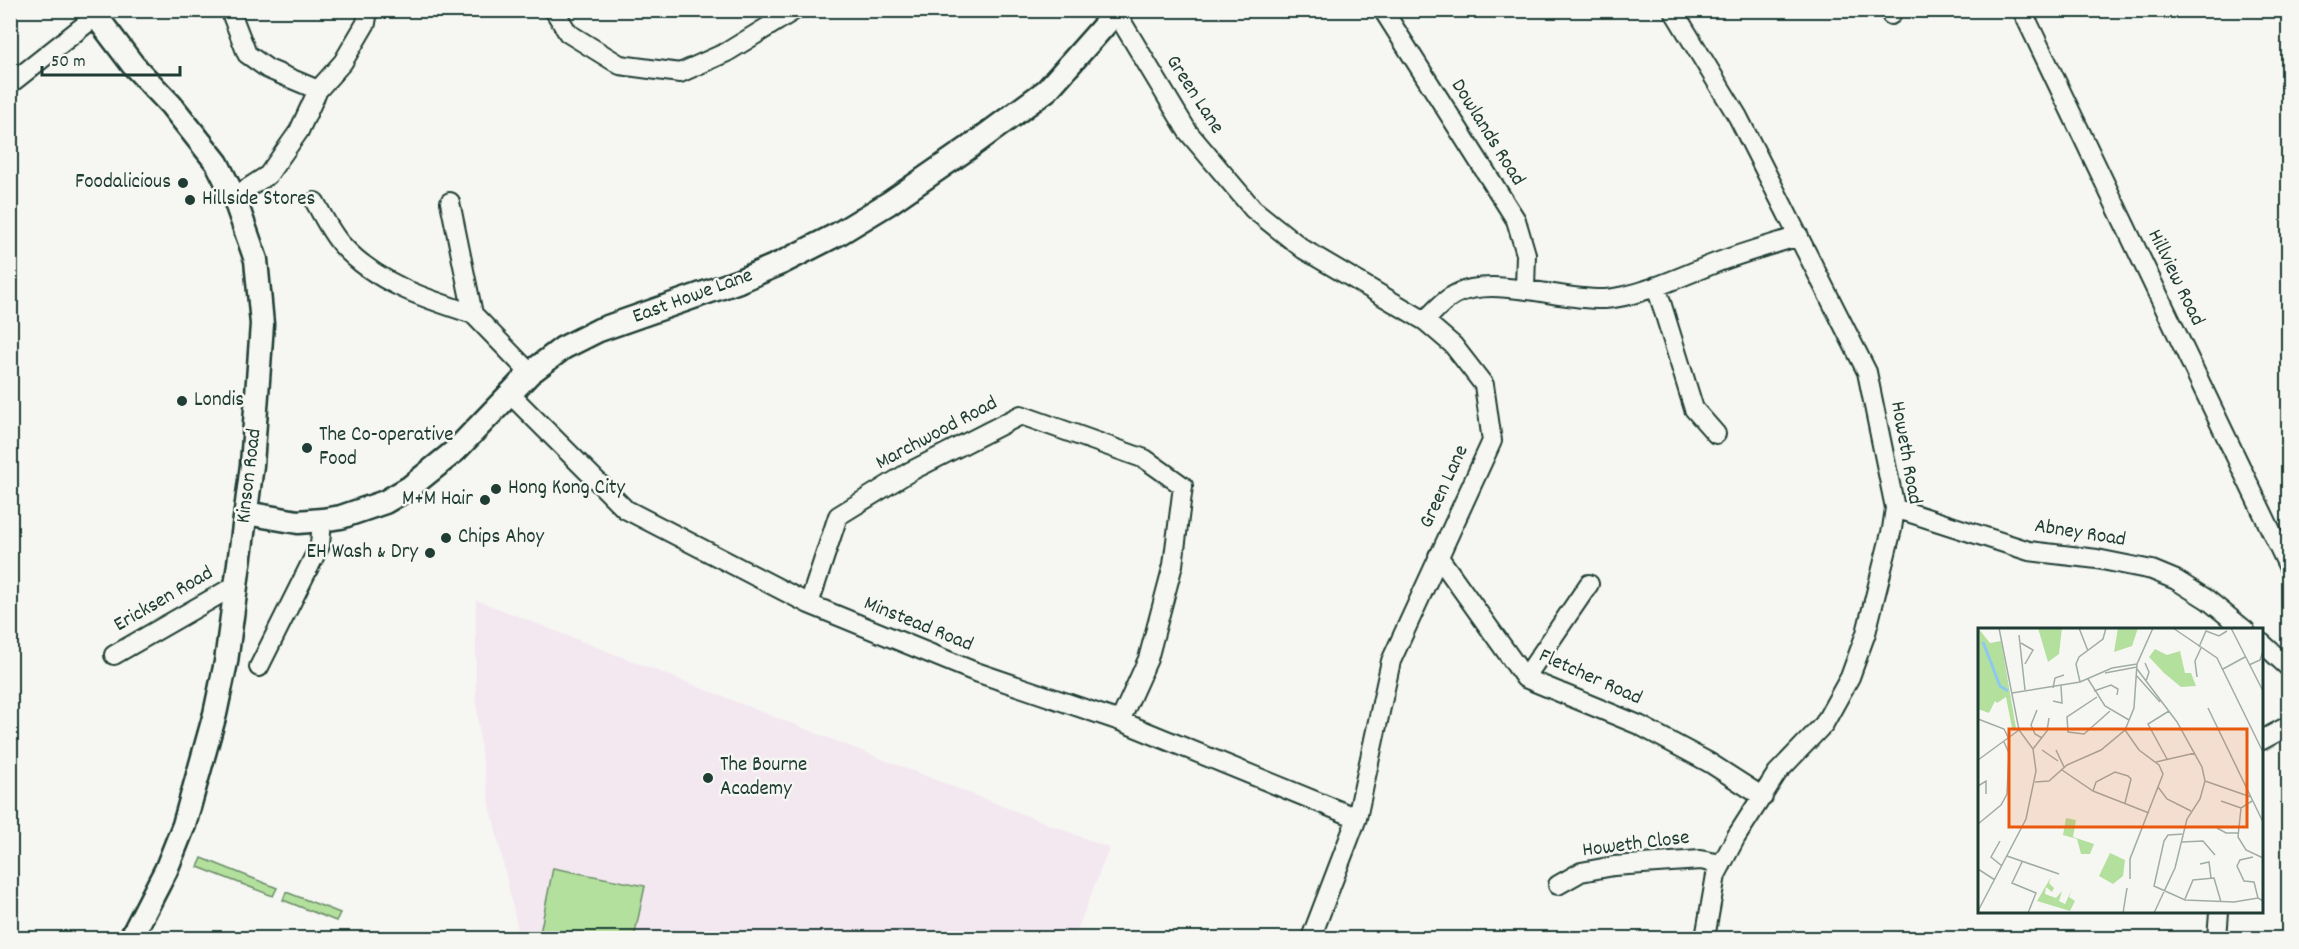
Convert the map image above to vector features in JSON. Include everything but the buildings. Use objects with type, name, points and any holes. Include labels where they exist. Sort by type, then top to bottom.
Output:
[{"type":"street","points":[[230,10],[247,54],[268,69],[318,90]]},
{"type":"street","points":[[234,197],[268,175],[299,131],[318,90],[343,62],[366,23],[368,10]]},
{"type":"street","points":[[554,10],[568,33],[620,65],[680,73],[727,52],[795,10]]},
{"type":"street","name":"Dowlands Road","points":[[1383,10],[1516,220],[1526,254],[1525,289]]},
{"type":"street","name":"Howeth Road","points":[[1673,10],[1738,117],[1867,372],[1895,508],[1866,633],[1850,677],[1824,724],[1777,773],[1736,837],[1716,875],[1705,939]]},
{"type":"street","name":"Hillview Road","points":[[2022,10],[2289,566]]},
{"type":"street","name":"Green Lane","points":[[1118,12],[1188,132],[1253,209],[1303,249],[1425,321],[1453,345],[1484,386],[1492,441],[1391,661],[1357,818],[1311,939]]},
{"type":"street","name":"East Howe Lane","points":[[246,513],[297,522],[341,517],[385,502],[409,488],[455,451],[530,373],[563,348],[599,330],[739,281],[781,263],[838,234],[889,203],[1047,90],[1118,12]]},
{"type":"street","points":[[10,84],[96,13]]},
{"type":"street","name":"Kinson Road","points":[[96,13],[133,65],[171,105],[217,163],[234,197],[256,260],[262,324],[257,411],[226,663],[215,714],[184,825],[166,870],[131,939]]},
{"type":"street","points":[[315,202],[342,245],[380,278],[429,300],[473,314],[530,373]]},
{"type":"street","points":[[450,202],[473,314]]},
{"type":"street","points":[[1425,321],[1448,299],[1458,293],[1487,288],[1525,289],[1587,299],[1609,299],[1656,286],[1716,262],[1799,236]]},
{"type":"street","points":[[1656,286],[1694,409],[1716,434]]},
{"type":"street","name":"Minstead Road","points":[[510,394],[625,509],[809,604],[973,671],[1120,721],[1357,818]]},
{"type":"street","name":"Marchwood Road","points":[[809,604],[838,516],[911,471],[1022,415],[1145,459],[1183,486],[1173,565],[1151,649],[1120,721]]},
{"type":"street","name":"Abney Road","points":[[1895,508],[2029,551],[2097,559],[2152,570],[2176,580],[2208,600],[2243,628]]},
{"type":"street","points":[[259,667],[320,545],[322,520]]},
{"type":"street","name":"Fletcher Road","points":[[1438,556],[1525,678],[1638,725],[1710,763],[1763,796]]},
{"type":"street","points":[[1525,678],[1589,584]]},
{"type":"street","name":"Ericksen Road","points":[[114,655],[236,585]]},
{"type":"street","points":[[2263,643],[2289,667]]},
{"type":"street","points":[[2263,739],[2289,726]]},
{"type":"street","name":"Howeth Close","points":[[1558,885],[1581,872],[1614,866],[1700,860],[1722,864]]},
{"type":"street","points":[[2217,939],[2219,913]]},
{"type":"shaded area","name":"The Bourne Academy","points":[[476,600],[1109,848],[1074,938],[519,938],[481,752],[476,696]]},
{"type":"green space","points":[[202,858],[277,888],[273,896],[198,867]]},
{"type":"green space","points":[[553,868],[645,886],[634,938],[539,938]]},
{"type":"green space","points":[[286,892],[340,913],[336,921],[283,900]]},
{"type":"place","name":"Foodalicious","points":[[183,183]]},
{"type":"place","name":"Hillside Stores","points":[[190,200]]},
{"type":"place","name":"Londis","points":[[182,401]]},
{"type":"place","name":"The Co-operative Food","points":[[307,448]]},
{"type":"place","name":"Hong Kong City","points":[[496,489]]},
{"type":"place","name":"M+M Hair","points":[[485,500]]},
{"type":"place","name":"Chips Ahoy","points":[[446,538]]},
{"type":"place","name":"EH Wash & Dry","points":[[430,553]]},
{"type":"place","name":"The Bourne Academy","points":[[708,778]]}]
